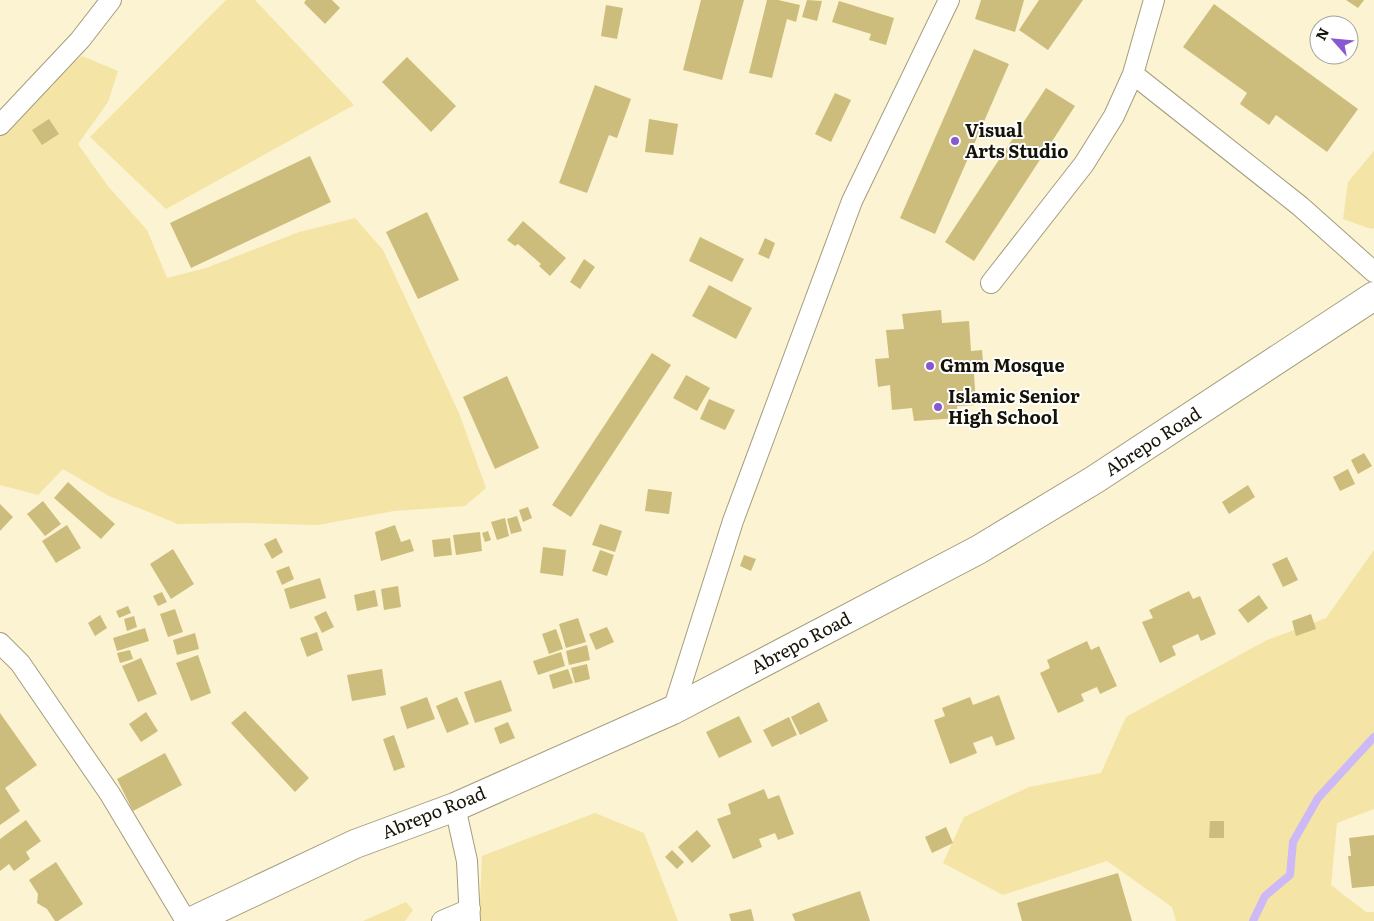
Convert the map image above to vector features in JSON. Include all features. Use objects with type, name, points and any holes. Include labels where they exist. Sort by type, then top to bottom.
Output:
[{"type":"main road","name":"Abrepo Road","points":[[192,921],[355,844],[455,807],[673,710],[978,550],[1094,480],[1374,296]]},
{"type":"street","points":[[0,124],[80,40],[112,0]]},
{"type":"street","points":[[673,710],[733,521],[852,201],[949,0]]},
{"type":"street","points":[[991,283],[1084,164],[1114,116],[1133,74],[1154,0]]},
{"type":"street","points":[[1133,74],[1300,206],[1374,272]]},
{"type":"street","points":[[0,643],[20,663],[110,794],[186,921]]},
{"type":"street","points":[[442,921],[470,915],[467,861],[455,807]]},
{"type":"shaded area","points":[[226,0],[255,0],[354,105],[166,209],[90,137]]},
{"type":"shaded area","points":[[82,56],[118,71],[108,102],[78,144],[107,185],[147,230],[167,278],[206,268],[299,232],[355,218],[383,250],[459,413],[486,488],[465,506],[394,511],[318,525],[178,524],[109,496],[63,469],[38,495],[0,485],[0,137],[26,100]]},
{"type":"shaded area","points":[[1374,151],[1374,228],[1371,229],[1343,219],[1348,182]]},
{"type":"shaded area","points":[[1374,550],[1374,809],[1337,823],[1331,885],[1366,912],[1374,912],[1374,921],[1176,921],[1172,907],[1107,861],[1003,895],[943,863],[964,817],[1029,787],[1101,773],[1126,717],[1267,640],[1326,618]]},
{"type":"shaded area","points":[[595,813],[644,833],[678,921],[479,921],[482,856]]},
{"type":"shaded area","points":[[406,902],[413,910],[405,921],[363,921]]},
{"type":"building","points":[[306,0],[332,0],[340,8],[325,24],[304,3]]},
{"type":"building","points":[[701,0],[744,0],[722,80],[683,70]]},
{"type":"building","points":[[767,0],[778,0],[800,5],[796,22],[787,19],[772,78],[749,73]]},
{"type":"building","points":[[807,0],[822,1],[817,21],[802,17]]},
{"type":"building","points":[[981,0],[1024,0],[1015,32],[975,19]]},
{"type":"building","points":[[1039,0],[1083,0],[1048,50],[1019,30]]},
{"type":"building","points":[[1346,0],[1364,0],[1358,8]]},
{"type":"building","points":[[839,1],[894,18],[886,45],[869,40],[871,34],[832,22]]},
{"type":"building","points":[[1214,4],[1358,109],[1327,152],[1276,115],[1269,125],[1240,104],[1247,93],[1183,47]]},
{"type":"building","points":[[606,5],[623,8],[617,39],[601,36]]},
{"type":"building","name":"Visual Arts Studio","points":[[974,49],[1009,64],[935,234],[900,218]]},
{"type":"building","points":[[407,57],[456,106],[431,132],[382,82]]},
{"type":"building","points":[[595,85],[631,99],[617,138],[609,135],[587,193],[559,183]]},
{"type":"building","points":[[1046,88],[1075,106],[974,261],[945,242]]},
{"type":"building","points":[[835,93],[851,100],[831,142],[815,134]]},
{"type":"building","points":[[49,119],[59,134],[42,145],[32,130]]},
{"type":"building","points":[[649,119],[678,124],[673,155],[645,152]]},
{"type":"building","points":[[310,156],[331,202],[191,268],[170,223]]},
{"type":"building","points":[[427,212],[459,280],[418,299],[386,232]]},
{"type":"building","points":[[523,221],[566,258],[550,276],[539,266],[541,264],[518,244],[515,246],[507,240]]},
{"type":"building","points":[[700,237],[744,259],[732,282],[689,261]]},
{"type":"building","points":[[765,238],[775,243],[769,259],[758,254]]},
{"type":"building","points":[[584,259],[595,267],[580,289],[570,282]]},
{"type":"building","points":[[709,285],[752,308],[736,339],[692,316]]},
{"type":"building","name":"Gmm Mosque","points":[[941,310],[942,323],[969,321],[971,351],[982,350],[984,373],[974,374],[976,405],[957,406],[958,418],[914,421],[912,408],[892,410],[890,385],[878,387],[875,359],[889,358],[886,330],[904,329],[902,314]]},
{"type":"building","points":[[652,353],[671,365],[571,517],[552,505]]},
{"type":"building","points":[[686,375],[710,388],[697,411],[673,398]]},
{"type":"building","points":[[507,376],[539,448],[495,469],[463,397]]},
{"type":"building","points":[[709,399],[735,410],[725,430],[700,419]]},
{"type":"building","points":[[1364,453],[1372,466],[1358,474],[1351,460]]},
{"type":"building","points":[[1348,469],[1355,484],[1340,491],[1333,477]]},
{"type":"building","points":[[68,482],[115,524],[101,539],[54,498]]},
{"type":"building","points":[[1248,485],[1255,497],[1229,514],[1222,502]]},
{"type":"building","points":[[648,489],[672,492],[669,514],[645,511]]},
{"type":"building","points":[[43,501],[61,524],[45,536],[27,514]]},
{"type":"building","points":[[0,504],[13,517],[0,531]]},
{"type":"building","points":[[528,507],[532,518],[523,522],[519,510]]},
{"type":"building","points":[[517,516],[522,531],[511,534],[507,519]]},
{"type":"building","points":[[505,518],[509,536],[497,540],[491,522]]},
{"type":"building","points":[[600,524],[622,531],[615,552],[592,545]]},
{"type":"building","points":[[67,525],[81,548],[56,563],[42,541]]},
{"type":"building","points":[[395,525],[401,542],[410,539],[414,551],[381,561],[375,532]]},
{"type":"building","points":[[488,531],[491,540],[485,542],[482,533]]},
{"type":"building","points":[[480,532],[482,551],[456,555],[453,535]]},
{"type":"building","points":[[276,538],[283,552],[272,559],[264,544]]},
{"type":"building","points":[[450,538],[452,555],[434,557],[432,540]]},
{"type":"building","points":[[543,547],[566,550],[563,576],[540,573]]},
{"type":"building","points":[[173,549],[194,584],[171,599],[150,564]]},
{"type":"building","points":[[600,550],[614,555],[607,576],[592,571]]},
{"type":"building","points":[[744,555],[756,559],[751,571],[740,566]]},
{"type":"building","points":[[1287,557],[1298,580],[1283,587],[1272,564]]},
{"type":"building","points":[[289,566],[294,579],[282,585],[276,571]]},
{"type":"building","points":[[320,578],[326,598],[290,609],[284,589]]},
{"type":"building","points":[[398,586],[401,607],[384,610],[381,589]]},
{"type":"building","points":[[375,590],[378,606],[357,611],[354,595]]},
{"type":"building","points":[[1189,591],[1193,599],[1200,596],[1216,634],[1201,641],[1198,634],[1172,646],[1176,655],[1160,663],[1142,622],[1153,618],[1149,610]]},
{"type":"building","points":[[162,592],[167,602],[158,606],[153,596]]},
{"type":"building","points":[[1259,595],[1268,608],[1248,623],[1238,610]]},
{"type":"building","points":[[128,606],[131,613],[119,618],[116,611]]},
{"type":"building","points":[[175,609],[183,632],[168,637],[160,614]]},
{"type":"building","points":[[326,611],[334,627],[322,633],[314,617]]},
{"type":"building","points":[[1311,614],[1316,629],[1296,636],[1292,621]]},
{"type":"building","points":[[100,615],[107,628],[95,636],[88,623]]},
{"type":"building","points":[[134,616],[137,627],[127,631],[124,619]]},
{"type":"building","points":[[578,618],[586,642],[566,648],[559,624]]},
{"type":"building","points":[[607,627],[614,642],[596,650],[589,634]]},
{"type":"building","points":[[145,628],[149,641],[117,651],[113,638]]},
{"type":"building","points":[[556,629],[563,649],[549,654],[542,634]]},
{"type":"building","points":[[317,632],[323,650],[307,657],[300,638]]},
{"type":"building","points":[[195,633],[199,649],[177,655],[173,640]]},
{"type":"building","points":[[1087,641],[1091,650],[1099,646],[1117,686],[1100,694],[1097,687],[1081,694],[1084,701],[1058,713],[1040,673],[1050,668],[1047,660]]},
{"type":"building","points":[[587,645],[590,660],[569,665],[566,651]]},
{"type":"building","points":[[130,650],[133,659],[120,663],[117,653]]},
{"type":"building","points":[[561,652],[565,666],[538,675],[533,661]]},
{"type":"building","points":[[198,655],[211,693],[191,701],[176,663]]},
{"type":"building","points":[[141,658],[157,694],[138,702],[122,666]]},
{"type":"building","points":[[587,664],[590,679],[575,683],[571,668]]},
{"type":"building","points":[[382,669],[386,695],[352,701],[347,675]]},
{"type":"building","points":[[568,669],[573,683],[553,689],[549,675]]},
{"type":"building","points":[[501,680],[512,711],[475,723],[464,692]]},
{"type":"building","points":[[999,695],[1015,739],[996,746],[992,736],[973,743],[977,753],[950,764],[934,720],[945,716],[942,708],[970,697],[973,705]]},
{"type":"building","points":[[427,697],[435,719],[407,729],[400,707]]},
{"type":"building","points":[[457,697],[469,724],[447,733],[436,706]]},
{"type":"building","points":[[819,702],[828,721],[800,735],[791,717]]},
{"type":"building","points":[[245,711],[309,778],[295,792],[231,723]]},
{"type":"building","points":[[146,712],[158,731],[141,742],[129,724]]},
{"type":"building","points":[[0,713],[37,765],[5,788],[20,811],[0,825]]},
{"type":"building","points":[[739,716],[752,742],[719,758],[706,732]]},
{"type":"building","points":[[789,717],[797,735],[772,747],[763,730]]},
{"type":"building","points":[[508,722],[515,738],[500,744],[494,728]]},
{"type":"building","points":[[394,735],[405,767],[394,771],[383,739]]},
{"type":"building","points":[[165,753],[182,785],[133,811],[117,779]]},
{"type":"building","points":[[764,789],[768,799],[779,795],[794,834],[778,840],[775,833],[759,839],[762,847],[733,859],[717,819],[731,814],[728,804]]},
{"type":"building","points":[[26,820],[41,841],[26,852],[30,859],[14,871],[9,864],[0,871],[0,839]]},
{"type":"building","points":[[1210,821],[1224,821],[1224,838],[1209,838]]},
{"type":"building","points":[[946,827],[953,843],[932,853],[925,837]]},
{"type":"building","points":[[697,830],[711,846],[692,863],[678,847]]},
{"type":"building","points":[[1374,835],[1374,886],[1352,888],[1348,856],[1351,856],[1349,838]]},
{"type":"building","points":[[672,850],[684,862],[677,869],[665,857]]},
{"type":"building","points":[[56,862],[83,904],[58,921],[55,921],[47,909],[37,903],[38,894],[29,880]]},
{"type":"building","points":[[1118,873],[1132,921],[1022,921],[1017,903]]},
{"type":"building","points":[[860,891],[870,921],[795,921],[792,914]]},
{"type":"building","points":[[751,909],[754,921],[731,921],[729,914]]},
{"type":"waterway","points":[[1253,921],[1265,896],[1290,875],[1293,842],[1318,798],[1374,737]]},
{"type":"place","name":"Visual Arts Studio","points":[[955,141]]},
{"type":"place","name":"Gmm Mosque","points":[[930,366]]},
{"type":"place","name":"Islamic Senior High School","points":[[938,407]]}]
